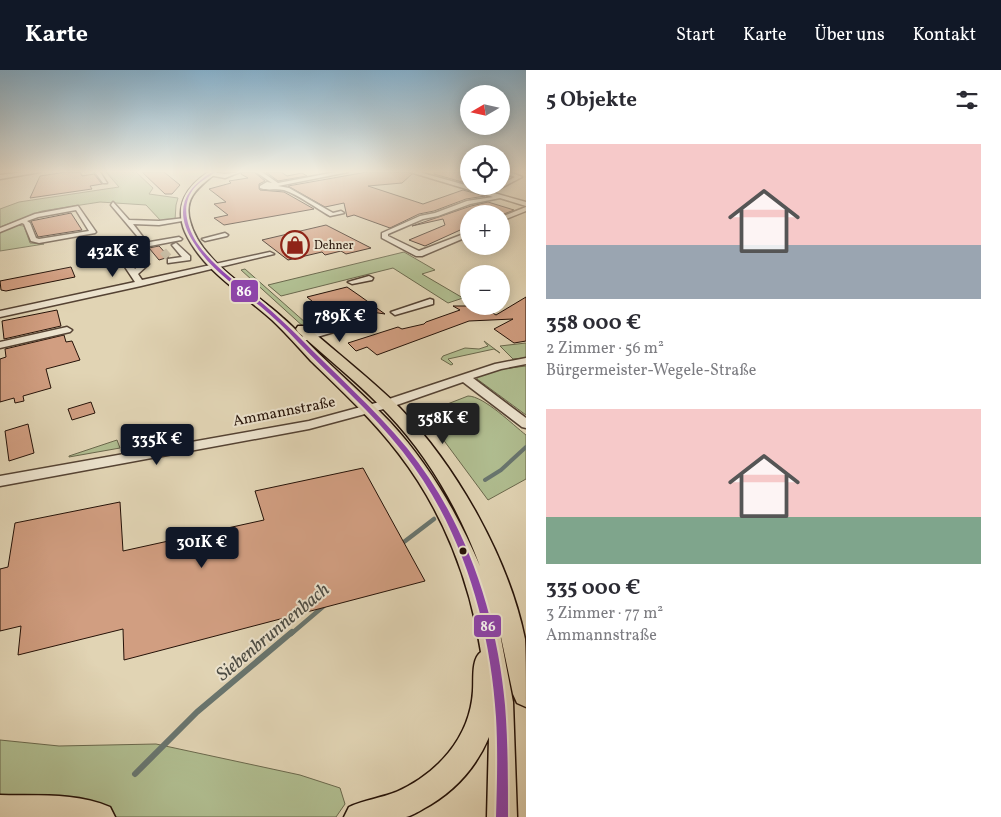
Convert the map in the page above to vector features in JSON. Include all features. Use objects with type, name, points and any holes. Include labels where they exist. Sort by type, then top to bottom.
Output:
[{"type":"main road","points":[[185,207],[185,220],[201,250],[231,267],[377,407],[438,500],[473,574],[484,606],[498,686],[502,733],[502,817]]},
{"type":"main road","points":[[191,207],[193,222],[208,242]]},
{"type":"main road","points":[[231,267],[377,407],[417,437],[432,457],[452,487],[486,555],[508,621],[526,694]]},
{"type":"main road","points":[[359,817],[382,813],[415,798],[437,785],[457,766],[478,729],[484,710],[489,636]]},
{"type":"main road","points":[[0,810],[64,811],[100,817]]},
{"type":"street","points":[[115,207],[144,242]]},
{"type":"street","points":[[318,207],[332,215],[341,213]]},
{"type":"street","points":[[457,207],[436,215],[422,217],[385,233],[384,237],[419,254],[460,238]]},
{"type":"street","points":[[0,230],[20,221],[37,215],[78,208],[93,232],[39,241],[33,240],[27,223],[20,221]]},
{"type":"street","points":[[510,215],[526,209]]},
{"type":"street","points":[[128,222],[160,223],[185,220]]},
{"type":"street","points":[[208,242],[225,235]]},
{"type":"street","points":[[140,253],[162,250],[193,237]]},
{"type":"street","points":[[119,252],[118,250],[178,242]]},
{"type":"street","points":[[178,242],[187,258],[170,260],[182,275]]},
{"type":"street","points":[[119,252],[141,284]]},
{"type":"street","points":[[119,252],[141,258],[145,264],[134,274]]},
{"type":"street","points":[[0,314],[182,275],[231,267],[270,254]]},
{"type":"street","points":[[352,282],[369,278]]},
{"type":"street","points":[[395,312],[430,302]]},
{"type":"street","points":[[0,345],[67,330]]},
{"type":"street","points":[[304,338],[331,330]]},
{"type":"street","name":"Ammannstraße","points":[[0,481],[298,427],[377,407],[499,366],[526,361]]},
{"type":"street","points":[[464,377],[526,424]]},
{"type":"green space","points":[[6,207],[69,207],[42,211],[0,227],[0,209]]},
{"type":"green space","points":[[148,207],[176,207],[175,220],[161,221]]},
{"type":"green space","points":[[16,225],[24,226],[30,243],[44,244],[0,251],[0,231]]},
{"type":"green space","points":[[404,252],[435,270],[422,274],[460,296],[460,299],[448,303],[393,268],[281,296],[268,285]]},
{"type":"green space","points":[[245,269],[315,331],[306,329],[241,270]]},
{"type":"green space","points":[[484,341],[500,353],[494,349],[448,359],[453,364],[451,365],[441,359],[443,356],[465,348],[479,349],[488,346]]},
{"type":"green space","points":[[526,343],[526,358],[513,359],[500,346]]},
{"type":"green space","points":[[526,366],[526,415],[477,379],[477,376],[501,369]]},
{"type":"green space","points":[[468,396],[475,397],[490,406],[526,435],[526,479],[488,500],[428,419],[432,410]]},
{"type":"green space","points":[[117,440],[120,448],[69,457],[69,456]]},
{"type":"green space","points":[[0,740],[59,746],[156,744],[300,775],[340,788],[345,804],[336,817],[100,817],[0,810]]},
{"type":"building","points":[[218,207],[310,207],[314,209],[224,225],[214,218],[228,215]]},
{"type":"building","points":[[345,207],[445,207],[419,214],[390,228],[354,215],[347,217]]},
{"type":"building","points":[[460,210],[460,230],[425,246],[409,240],[445,225],[443,219],[412,226]]},
{"type":"building","points":[[71,213],[82,230],[38,237],[31,221]]},
{"type":"building","points":[[326,225],[371,248],[346,254],[341,251],[325,255],[322,252],[288,260],[262,240]]},
{"type":"building","points":[[159,246],[169,257],[159,260],[149,248]]},
{"type":"building","points":[[71,267],[75,277],[6,291],[1,290],[0,281]]},
{"type":"building","points":[[347,287],[385,314],[365,311],[359,313],[355,310],[338,306],[318,306],[307,297]]},
{"type":"building","points":[[526,297],[526,341],[514,343],[494,329],[513,319],[469,321],[377,355],[367,347],[356,351],[348,343],[398,327],[402,329],[424,324],[460,310],[460,315],[510,315],[510,307]]},
{"type":"building","points":[[57,310],[61,326],[4,339],[2,321]]},
{"type":"building","points":[[64,335],[66,342],[72,341],[80,360],[46,369],[51,388],[23,396],[24,401],[15,403],[14,398],[0,402],[0,359],[6,357],[5,349]]},
{"type":"building","points":[[91,402],[95,413],[72,420],[68,409]]},
{"type":"building","points":[[28,424],[34,453],[9,461],[5,431]]},
{"type":"building","points":[[363,468],[425,581],[124,660],[123,629],[18,655],[21,626],[0,631],[0,569],[8,567],[15,523],[120,502],[123,551],[264,520],[255,491]]},
{"type":"waterway","name":"Siebenbrunnenbach","points":[[485,480],[501,470],[526,447]]},
{"type":"waterway","name":"Siebenbrunnenbach","points":[[400,545],[434,519]]},
{"type":"waterway","name":"Siebenbrunnenbach","points":[[291,634],[325,605]]},
{"type":"waterway","name":"Siebenbrunnenbach","points":[[135,774],[197,712],[292,632]]},
{"type":"tunnel","points":[[163,251],[169,258]]},
{"type":"transit line","name":"86","points":[[184,207],[185,221],[202,252],[230,280],[287,328],[395,438],[430,485],[452,525],[470,566],[483,606],[490,636],[500,702],[502,817]]},
{"type":"place","name":"Dehner","points":[[295,245]]}]
